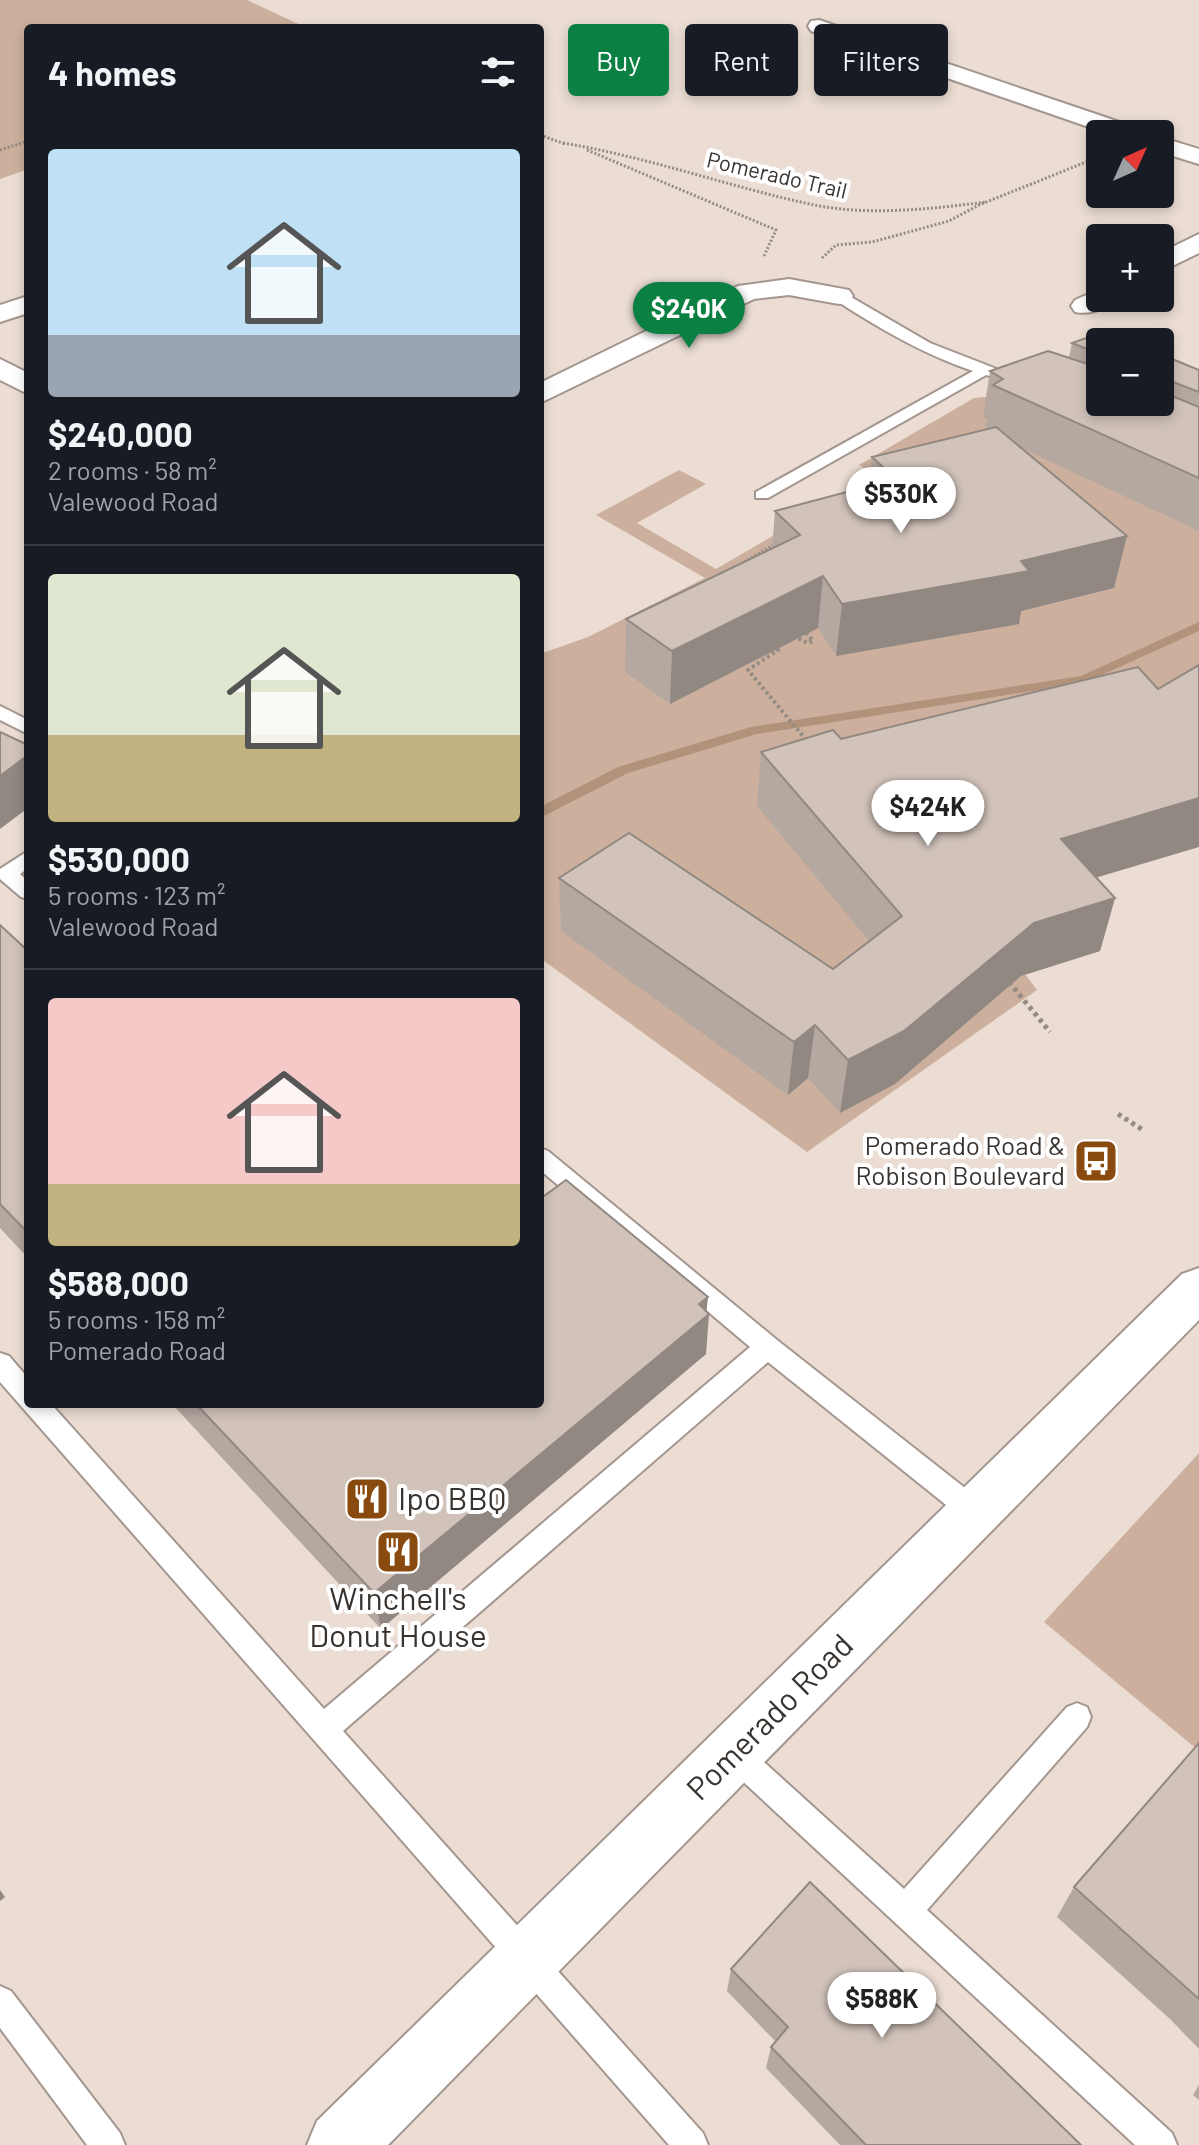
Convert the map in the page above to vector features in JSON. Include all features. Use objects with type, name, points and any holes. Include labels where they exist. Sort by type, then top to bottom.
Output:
[{"type":"street","points":[[948,71],[1091,120]]},
{"type":"street","points":[[1174,147],[1195,152]]},
{"type":"street","points":[[1174,256],[1199,242]]},
{"type":"street","points":[[544,392],[748,292],[789,287],[839,296]]},
{"type":"street","points":[[0,314],[24,305]]},
{"type":"street","points":[[0,368],[24,383]]},
{"type":"street","name":"Pomerado Road","points":[[341,2145],[1199,1288]]},
{"type":"lane","points":[[839,296],[871,319],[983,371],[1028,383]]},
{"type":"lane","points":[[762,495],[983,371]]},
{"type":"lane","points":[[0,712],[24,726]]},
{"type":"lane","points":[[24,861],[7,874],[24,889]]},
{"type":"lane","points":[[544,1160],[768,1347],[975,1512]]},
{"type":"lane","points":[[323,1729],[768,1347]]},
{"type":"lane","points":[[0,1364],[24,1391]]},
{"type":"lane","points":[[39,1408],[691,2145]]},
{"type":"lane","points":[[906,1911],[1077,1717]]},
{"type":"lane","points":[[733,1753],[1160,2145]]},
{"type":"lane","points":[[0,2002],[108,2145]]},
{"type":"path","points":[[544,136],[583,148],[776,230],[748,292]]},
{"type":"path","points":[[0,150],[24,142]]},
{"type":"path","name":"Pomerado Trail","points":[[563,143],[614,153],[816,205],[850,209],[931,210],[986,202]]},
{"type":"path","name":"Pomerado Trail","points":[[789,287],[836,245],[872,242],[949,221],[986,202],[1086,161]]},
{"type":"path","points":[[753,574],[744,562],[779,541]]},
{"type":"path","points":[[786,631],[808,643],[813,641],[793,619]]},
{"type":"path","points":[[769,644],[778,650],[748,670],[808,742]]},
{"type":"path","points":[[999,972],[1050,1032]]},
{"type":"path","points":[[1118,1114],[1143,1130]]},
{"type":"shaded area","points":[[0,0],[247,0],[298,24],[24,24],[24,170],[0,179]]},
{"type":"shaded area","points":[[995,396],[1199,470],[1199,704],[930,847],[1037,990],[807,1152],[544,961],[544,653],[588,637],[705,578],[596,515],[679,470],[706,484],[637,523],[716,569],[877,475],[859,465],[974,398]]},
{"type":"shaded area","points":[[1199,1453],[1199,1751],[1044,1622]]},
{"type":"building","points":[[1086,338],[1086,348],[1072,343]]},
{"type":"building","points":[[1048,351],[1086,363],[1086,416],[1174,416],[1174,397],[1199,407],[1199,478],[993,385],[1003,379],[990,371]]},
{"type":"building","points":[[1174,360],[1199,370],[1199,392],[1174,382]]},
{"type":"building","points":[[996,427],[1127,536],[1021,561],[1029,571],[842,604],[823,576],[672,651],[626,619],[800,535],[775,511],[896,479],[872,457]]},
{"type":"building","points":[[1199,665],[1199,798],[1061,839],[1115,898],[1034,923],[904,1031],[848,1060],[815,1025],[794,1042],[559,878],[629,833],[833,969],[902,916],[761,752],[833,730],[841,739],[1138,667],[1158,689]]},
{"type":"building","points":[[0,732],[24,743],[24,758],[0,776]]},
{"type":"building","points":[[0,925],[24,947],[24,1229],[0,1204]]},
{"type":"building","points":[[566,1180],[708,1297],[699,1304],[709,1314],[374,1593],[200,1408],[544,1408],[544,1196]]},
{"type":"building","points":[[1199,1743],[1199,1999],[1074,1887]]},
{"type":"building","points":[[810,1882],[1081,2145],[866,2145],[771,2047],[788,2027],[731,1969]]},
{"type":"waterway","points":[[544,811],[623,770],[756,730],[1084,679],[1199,626]]},
{"type":"place","name":"Pomerado Road & Robison Boulevard","points":[[1096,1161]]},
{"type":"place","name":"Ipo BBQ","points":[[367,1499]]},
{"type":"place","name":"Winchell's Donut House","points":[[398,1552]]}]
